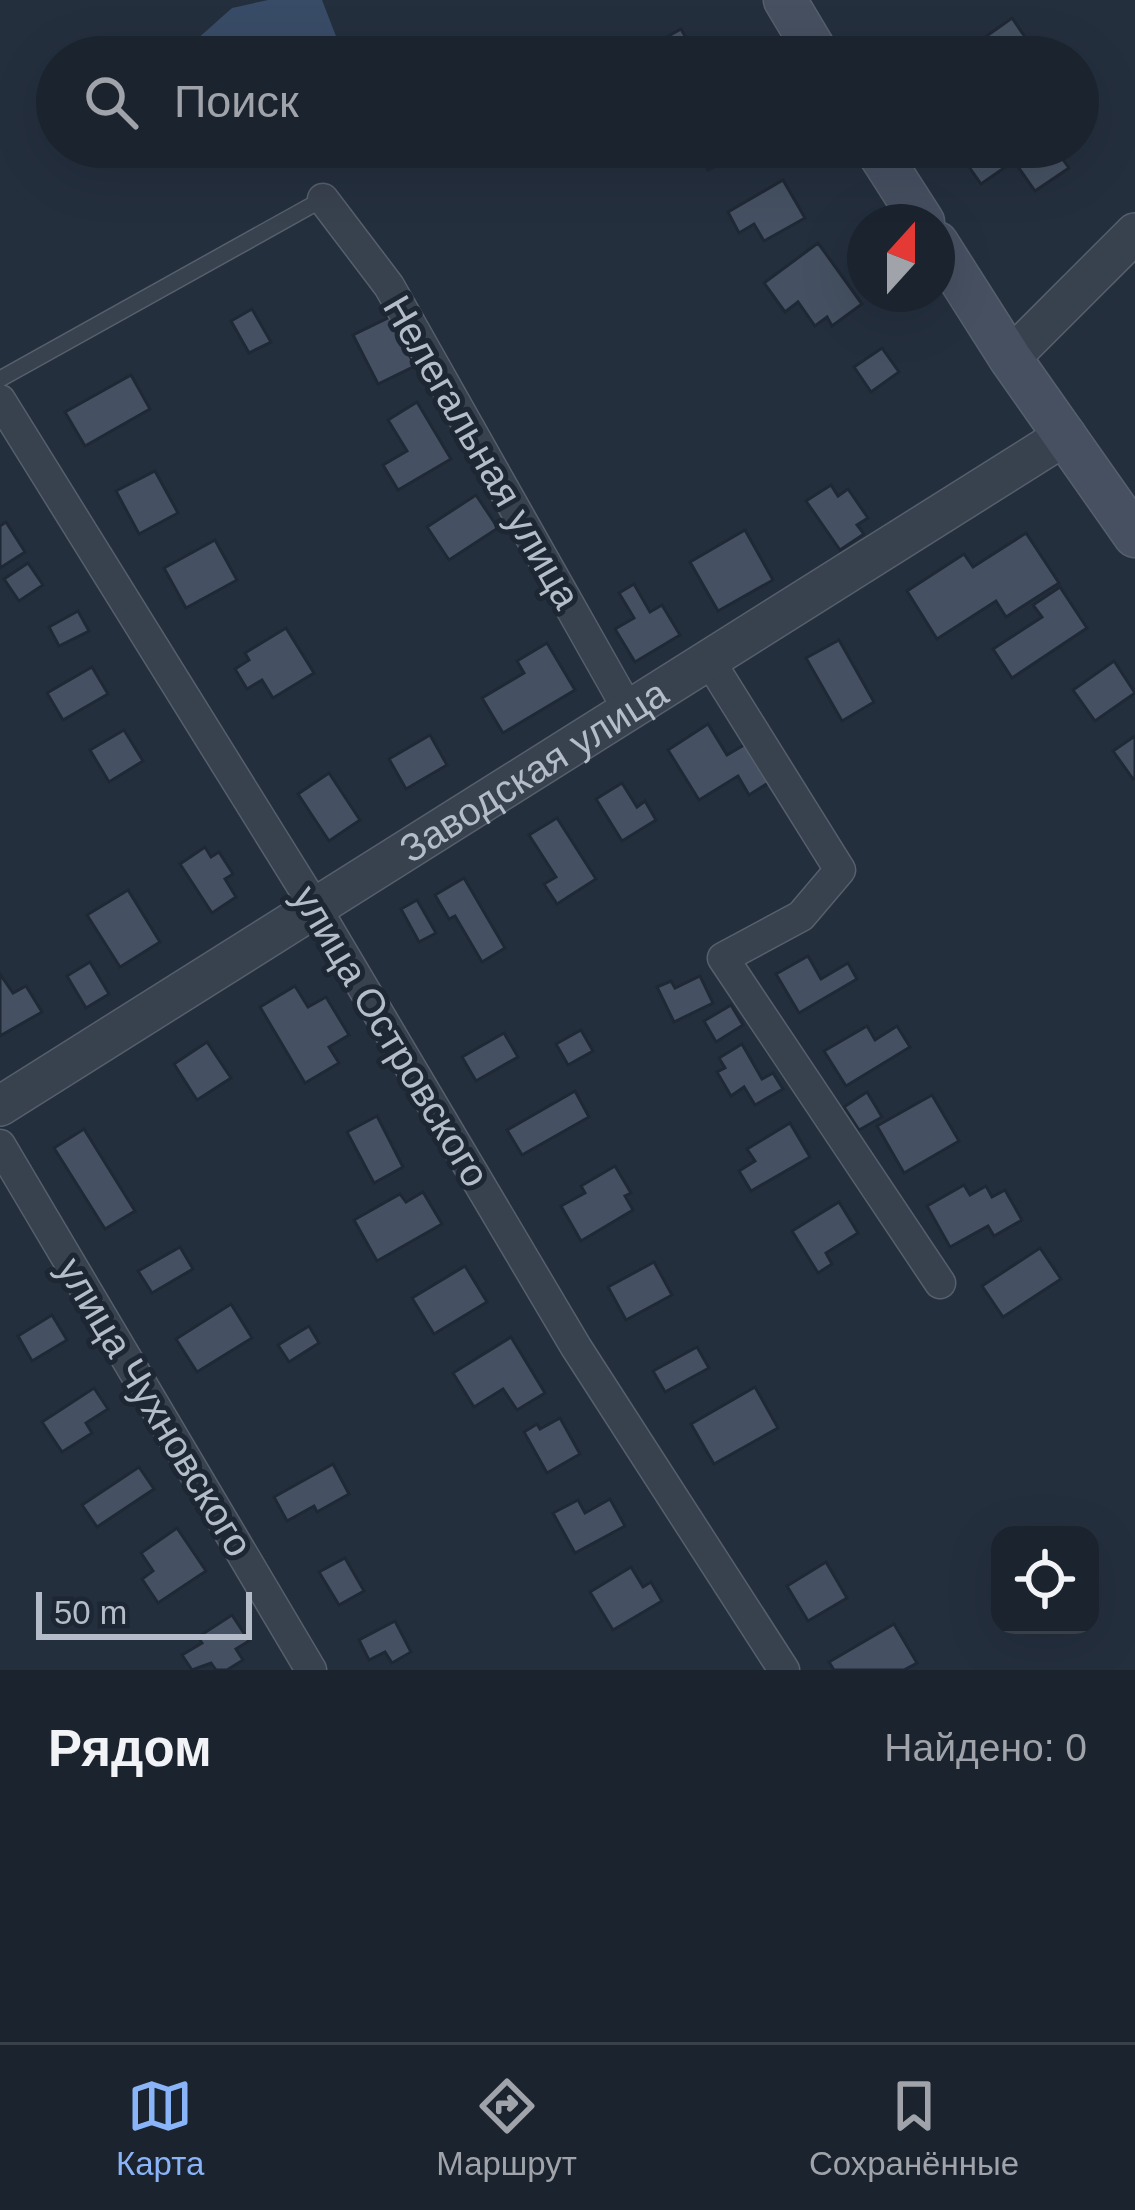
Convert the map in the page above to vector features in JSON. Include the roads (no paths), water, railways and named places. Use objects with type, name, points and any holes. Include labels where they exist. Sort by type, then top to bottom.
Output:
[{"type":"main road","points":[[785,0],[806,36]]},
{"type":"main road","points":[[888,168],[911,204]]},
{"type":"main road","points":[[955,271],[1135,536]]},
{"type":"street","name":"Нелегальная улица","points":[[323,199],[389,286],[629,712]]},
{"type":"street","points":[[1010,358],[1135,232]]},
{"type":"street","name":"улица Островского","points":[[0,400],[317,910],[576,1347],[784,1670]]},
{"type":"street","name":"Заводская улица","points":[[0,1106],[1066,435]]},
{"type":"street","points":[[710,660],[840,870],[801,916],[723,958],[940,1282]]},
{"type":"street","name":"улица Чухновского","points":[[0,1144],[311,1670]]},
{"type":"lane","points":[[0,380],[323,199]]},
{"type":"water","points":[[268,0],[322,0],[336,36],[201,36],[232,8]]}]
